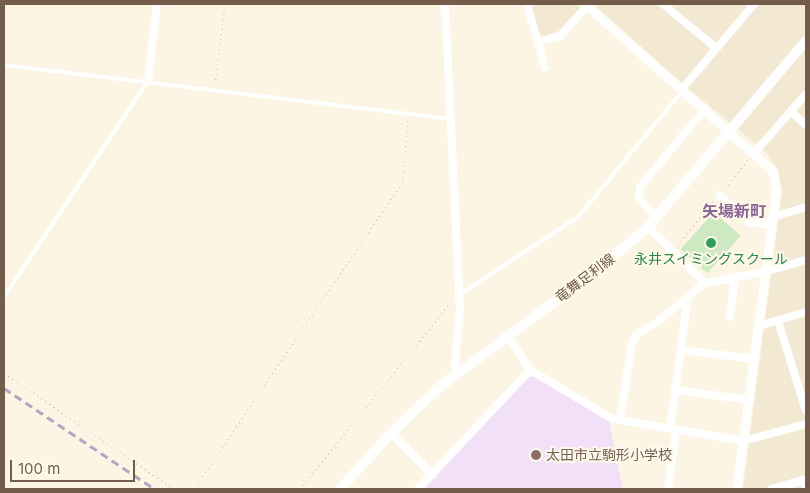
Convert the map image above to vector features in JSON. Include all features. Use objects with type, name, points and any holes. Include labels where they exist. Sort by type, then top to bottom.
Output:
[{"type":"main road","name":"竜舞足利線","points":[[340,489],[391,433],[457,372],[600,268],[648,227],[806,41]]},
{"type":"street","points":[[148,81],[157,4]]},
{"type":"street","points":[[445,4],[449,119],[460,295],[455,363],[457,372]]},
{"type":"street","points":[[526,4],[544,68]]},
{"type":"street","points":[[537,42],[560,36],[587,4],[682,90],[768,164],[776,181],[744,441],[736,489]]},
{"type":"street","points":[[663,4],[716,48]]},
{"type":"street","points":[[682,90],[749,5]]},
{"type":"street","points":[[755,152],[806,94]]},
{"type":"street","points":[[656,218],[639,198],[640,187],[705,109]]},
{"type":"street","points":[[791,112],[806,125]]},
{"type":"street","points":[[719,195],[750,223],[772,221],[806,207]]},
{"type":"street","points":[[648,227],[705,282]]},
{"type":"street","points":[[620,419],[632,343],[637,334],[656,323],[705,282],[765,272],[806,260]]},
{"type":"street","points":[[730,317],[735,277]]},
{"type":"street","points":[[668,489],[675,390],[688,296]]},
{"type":"street","points":[[758,326],[806,312]]},
{"type":"street","points":[[778,321],[806,411]]},
{"type":"street","points":[[507,335],[530,370],[613,418],[744,441],[806,424]]},
{"type":"street","points":[[680,350],[754,359]]},
{"type":"street","points":[[418,489],[530,370]]},
{"type":"street","points":[[675,390],[749,400]]},
{"type":"street","points":[[391,433],[432,474]]},
{"type":"street","points":[[772,489],[805,479],[806,489]]},
{"type":"lane","points":[[4,65],[449,119]]},
{"type":"lane","points":[[4,297],[148,81]]},
{"type":"lane","points":[[460,295],[578,217],[682,90]]},
{"type":"path","points":[[214,90],[225,4]]},
{"type":"path","points":[[194,489],[403,181],[408,113]]},
{"type":"path","points":[[300,489],[445,307],[460,295]]},
{"type":"path","points":[[4,373],[174,489]]},
{"type":"shaded area","points":[[530,4],[584,4],[562,30],[544,37],[538,34]]},
{"type":"shaded area","points":[[598,4],[806,4],[806,489],[743,489],[782,192],[778,170],[766,152],[690,90],[598,8]]},
{"type":"shaded area","name":"太田市立駒形小学校","points":[[534,376],[609,421],[623,489],[424,489],[527,378]]},
{"type":"green space","name":"永井スイミングスクール","points":[[714,212],[741,236],[707,273],[681,249]]},
{"type":"railway","points":[[4,388],[155,489]]},
{"type":"place","name":"永井スイミングスクール","points":[[711,243]]},
{"type":"place","name":"太田市立駒形小学校","points":[[536,455]]},
{"type":"district","name":"矢場新町","points":[[734,211]]}]
